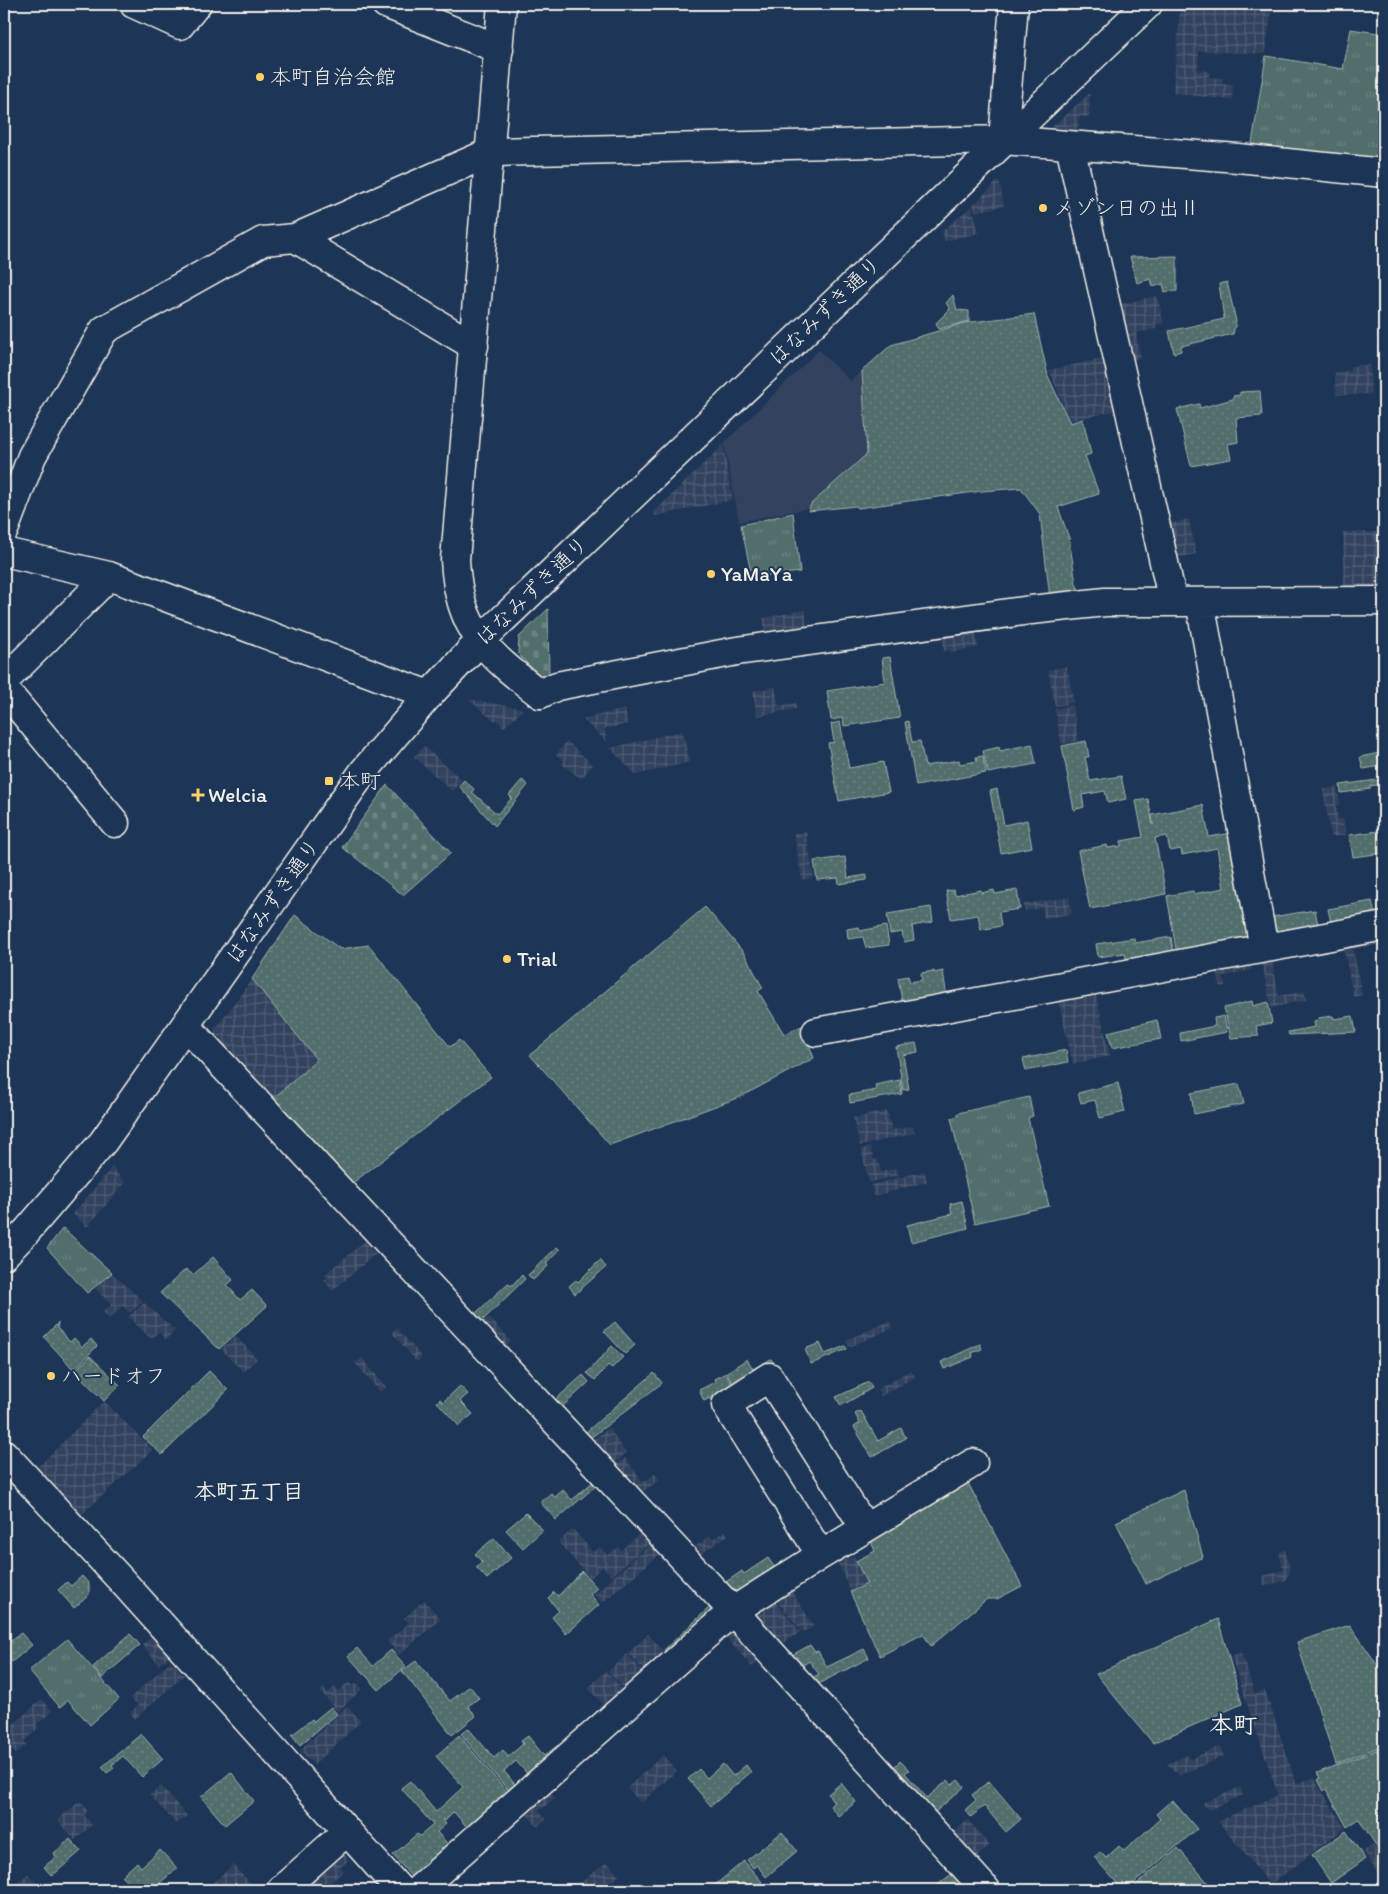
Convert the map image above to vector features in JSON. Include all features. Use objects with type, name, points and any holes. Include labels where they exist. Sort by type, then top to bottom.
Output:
[{"type":"street","points":[[134,4],[180,25],[197,4]]},
{"type":"street","points":[[386,4],[499,48]]},
{"type":"street","points":[[502,4],[491,152],[455,560],[457,588],[463,611],[480,641],[506,668],[540,694],[557,686],[737,651],[1031,610],[1105,602],[1384,601]]},
{"type":"street","points":[[1003,140],[1014,4]]},
{"type":"street","name":"はなみずき通り","points":[[4,1255],[103,1142],[364,771],[429,695],[480,641],[1003,140],[1148,4]]},
{"type":"street","points":[[4,530],[32,456],[104,330],[263,241],[295,238],[491,152],[1003,140],[1238,158],[1384,173]]},
{"type":"street","points":[[1070,146],[1173,602]]},
{"type":"street","points":[[295,238],[474,346]]},
{"type":"street","points":[[4,552],[108,576],[429,695]]},
{"type":"street","points":[[4,681],[108,576]]},
{"type":"street","points":[[1200,602],[1264,948]]},
{"type":"street","points":[[4,689],[115,823]]},
{"type":"street","points":[[816,1032],[1384,926]]},
{"type":"street","points":[[186,1026],[733,1611],[986,1890]]},
{"type":"street","points":[[821,1554],[726,1405],[769,1377],[865,1528]]},
{"type":"street","points":[[4,1454],[208,1676],[400,1890]]},
{"type":"street","points":[[418,1890],[733,1611],[821,1554],[973,1463]]},
{"type":"street","points":[[281,1890],[346,1832]]},
{"type":"shaded area","points":[[1185,4],[1273,4],[1265,54],[1199,51],[1198,70],[1209,71],[1209,77],[1223,78],[1222,84],[1233,85],[1232,100],[1173,93],[1180,8]]},
{"type":"shaded area","points":[[1090,93],[1089,117],[1079,117],[1078,135],[1045,133]]},
{"type":"shaded area","points":[[999,180],[1004,206],[976,212],[973,205]]},
{"type":"shaded area","points":[[972,206],[979,233],[945,241],[942,231]]},
{"type":"shaded area","points":[[1157,296],[1164,323],[1155,325],[1156,329],[1136,333],[1141,358],[1129,361],[1116,305]]},
{"type":"shaded area","points":[[819,350],[850,381],[862,371],[867,454],[808,508],[739,522],[724,443]]},
{"type":"shaded area","points":[[1110,357],[1124,409],[1070,421],[1049,370]]},
{"type":"shaded area","points":[[1370,365],[1371,394],[1336,395],[1335,372],[1350,371],[1350,366]]},
{"type":"shaded area","points":[[723,445],[733,500],[655,516],[654,512]]},
{"type":"shaded area","points":[[1189,519],[1196,554],[1176,558],[1169,524]]},
{"type":"shaded area","points":[[1343,532],[1384,532],[1384,593],[1344,594]]},
{"type":"shaded area","points":[[805,610],[808,631],[766,638],[763,618]]},
{"type":"shaded area","points":[[974,626],[978,647],[951,653],[950,650],[944,651],[941,631]]},
{"type":"shaded area","points":[[1067,666],[1074,703],[1055,706],[1048,670]]},
{"type":"shaded area","points":[[775,687],[779,706],[796,703],[796,709],[757,716],[753,691]]},
{"type":"shaded area","points":[[468,699],[524,709],[504,727]]},
{"type":"shaded area","points":[[1072,705],[1079,741],[1061,744],[1055,709]]},
{"type":"shaded area","points":[[625,709],[628,724],[604,729],[607,742],[582,719]]},
{"type":"shaded area","points":[[682,731],[690,762],[636,775],[610,748]]},
{"type":"shaded area","points":[[567,741],[593,765],[581,779],[562,764],[564,761],[556,755]]},
{"type":"shaded area","points":[[424,746],[462,780],[452,791],[414,757]]},
{"type":"shaded area","points":[[1337,787],[1340,804],[1336,805],[1338,819],[1343,819],[1346,835],[1331,837],[1323,789]]},
{"type":"shaded area","points":[[806,831],[814,878],[802,880],[794,833]]},
{"type":"shaded area","points":[[1069,897],[1072,914],[1044,918],[1042,908],[1025,911],[1024,904]]},
{"type":"shaded area","points":[[1380,937],[1381,944],[1353,949],[1362,995],[1353,997],[1343,943]]},
{"type":"shaded area","points":[[1271,955],[1279,996],[1304,991],[1306,1000],[1271,1008],[1261,957]]},
{"type":"shaded area","points":[[1249,960],[1251,970],[1223,976],[1225,986],[1220,987],[1216,967]]},
{"type":"shaded area","points":[[252,979],[318,1060],[270,1101],[215,1041],[215,1029]]},
{"type":"shaded area","points":[[1095,988],[1110,1056],[1073,1064],[1057,995]]},
{"type":"shaded area","points":[[887,1111],[892,1130],[913,1126],[915,1133],[860,1146],[853,1118]]},
{"type":"shaded area","points":[[870,1147],[874,1160],[878,1159],[881,1172],[897,1168],[899,1175],[869,1183],[861,1149]]},
{"type":"shaded area","points":[[112,1167],[125,1183],[87,1227],[73,1214]]},
{"type":"shaded area","points":[[924,1171],[927,1182],[874,1196],[871,1185]]},
{"type":"shaded area","points":[[365,1241],[376,1254],[332,1291],[324,1280],[328,1277],[325,1274]]},
{"type":"shaded area","points":[[113,1274],[143,1301],[130,1313],[123,1306],[109,1319],[103,1312],[111,1305],[95,1288]]},
{"type":"shaded area","points":[[144,1303],[175,1330],[166,1340],[159,1332],[151,1339],[128,1317]]},
{"type":"shaded area","points":[[489,1317],[511,1341],[503,1348],[481,1323]]},
{"type":"shaded area","points":[[890,1321],[893,1328],[849,1347],[846,1340]]},
{"type":"shaded area","points":[[397,1328],[422,1357],[417,1362],[392,1333]]},
{"type":"shaded area","points":[[236,1336],[257,1359],[243,1372],[221,1349]]},
{"type":"shaded area","points":[[362,1358],[386,1387],[380,1392],[355,1363]]},
{"type":"shaded area","points":[[911,1370],[915,1377],[881,1396],[877,1389]]},
{"type":"shaded area","points":[[104,1401],[153,1450],[80,1516],[37,1468]]},
{"type":"shaded area","points":[[609,1428],[626,1453],[613,1465],[591,1441]]},
{"type":"shaded area","points":[[625,1458],[643,1482],[655,1474],[660,1480],[639,1494],[614,1466]]},
{"type":"shaded area","points":[[573,1529],[593,1552],[600,1547],[607,1555],[618,1547],[621,1550],[642,1532],[651,1542],[612,1576],[603,1567],[590,1578],[558,1542]]},
{"type":"shaded area","points":[[725,1531],[728,1535],[698,1556],[693,1548],[710,1536],[713,1539]]},
{"type":"shaded area","points":[[651,1544],[659,1555],[602,1603],[594,1594]]},
{"type":"shaded area","points":[[1285,1550],[1290,1571],[1285,1581],[1264,1586],[1262,1576],[1283,1570],[1279,1552]]},
{"type":"shaded area","points":[[854,1556],[866,1584],[850,1591],[838,1563]]},
{"type":"shaded area","points":[[789,1586],[814,1627],[803,1632],[772,1596]]},
{"type":"shaded area","points":[[770,1596],[801,1632],[781,1644],[749,1611]]},
{"type":"shaded area","points":[[424,1600],[441,1619],[399,1655],[387,1641],[409,1623],[404,1618]]},
{"type":"shaded area","points":[[732,1626],[761,1659],[752,1667],[723,1634]]},
{"type":"shaded area","points":[[648,1634],[667,1655],[647,1674],[628,1653]]},
{"type":"shaded area","points":[[153,1635],[170,1655],[159,1665],[142,1645]]},
{"type":"shaded area","points":[[1241,1652],[1255,1694],[1265,1690],[1296,1783],[1314,1778],[1345,1828],[1270,1885],[1218,1821],[1278,1795],[1231,1656]]},
{"type":"shaded area","points":[[627,1654],[646,1675],[627,1692],[608,1671]]},
{"type":"shaded area","points":[[171,1661],[184,1675],[135,1719],[130,1713],[138,1705],[130,1698]]},
{"type":"shaded area","points":[[606,1671],[626,1693],[607,1709],[588,1688]]},
{"type":"shaded area","points":[[349,1682],[353,1686],[357,1683],[362,1689],[338,1712],[320,1691],[323,1688],[327,1693],[334,1687],[338,1691]]},
{"type":"shaded area","points":[[42,1699],[52,1711],[36,1725],[39,1728],[24,1741],[26,1745],[16,1754],[10,1747],[4,1752],[4,1732]]},
{"type":"shaded area","points":[[347,1706],[361,1721],[314,1765],[300,1750]]},
{"type":"shaded area","points":[[1220,1746],[1224,1756],[1180,1775],[1167,1764],[1187,1755],[1190,1759]]},
{"type":"shaded area","points":[[663,1755],[677,1771],[641,1803],[627,1788]]},
{"type":"shaded area","points":[[161,1786],[187,1816],[176,1824],[150,1795]]},
{"type":"shaded area","points":[[1240,1787],[1243,1795],[1209,1810],[1202,1803]]},
{"type":"shaded area","points":[[550,1792],[555,1798],[539,1811],[546,1819],[537,1827],[525,1812]]},
{"type":"shaded area","points":[[80,1801],[88,1811],[84,1815],[92,1825],[75,1840],[57,1820]]},
{"type":"shaded area","points":[[968,1820],[990,1846],[975,1858],[953,1832]]},
{"type":"shaded area","points":[[1373,1844],[1384,1861],[1384,1883],[1363,1851]]},
{"type":"shaded area","points":[[335,1854],[344,1854],[349,1860],[341,1867],[344,1871],[322,1890],[293,1890]]},
{"type":"shaded area","points":[[607,1862],[619,1876],[602,1890],[586,1890],[580,1883]]},
{"type":"shaded area","points":[[233,1865],[257,1890],[204,1890]]},
{"type":"shaded area","points":[[28,1874],[37,1885],[31,1890],[8,1890]]},
{"type":"green space","points":[[1351,29],[1384,34],[1384,164],[1251,149],[1266,56],[1343,69]]},
{"type":"green space","points":[[1177,256],[1177,291],[1165,292],[1163,284],[1153,287],[1151,279],[1137,283],[1130,257]]},
{"type":"green space","points":[[1227,282],[1236,321],[1233,334],[1181,346],[1181,351],[1174,353],[1169,331],[1224,319],[1219,284]]},
{"type":"green space","points":[[953,295],[957,310],[969,311],[969,321],[939,329],[936,323],[950,309],[946,303]]},
{"type":"green space","points":[[1034,314],[1048,376],[1070,423],[1083,419],[1091,454],[1085,456],[1099,494],[1058,507],[1069,538],[1076,584],[1082,595],[1050,598],[1040,514],[1021,488],[982,491],[858,508],[856,506],[808,511],[811,504],[867,454],[862,371],[891,345],[965,323]]},
{"type":"green space","points":[[1260,391],[1262,416],[1236,418],[1238,442],[1228,444],[1231,459],[1191,466],[1177,409],[1199,404],[1200,408],[1233,399],[1233,396],[1240,395],[1240,392]]},
{"type":"green space","points":[[793,513],[800,572],[752,578],[741,525]]},
{"type":"green space","points":[[548,609],[549,677],[541,678],[518,654],[519,637]]},
{"type":"green space","points":[[890,657],[900,718],[844,726],[843,718],[831,720],[827,691],[885,682],[882,658]]},
{"type":"green space","points":[[908,721],[912,742],[920,741],[925,766],[959,760],[960,764],[977,761],[976,757],[983,756],[986,773],[916,786],[905,722]]},
{"type":"green space","points":[[840,722],[849,768],[883,762],[889,792],[839,801],[828,743],[834,742],[831,724]]},
{"type":"green space","points":[[1086,741],[1089,757],[1085,757],[1090,781],[1121,776],[1126,799],[1108,803],[1105,791],[1082,795],[1084,807],[1074,810],[1062,746]]},
{"type":"green space","points":[[1032,744],[1036,764],[988,773],[983,751],[999,747],[1000,751]]},
{"type":"green space","points":[[1384,752],[1384,775],[1382,766],[1363,769],[1360,757]]},
{"type":"green space","points":[[1384,779],[1384,784],[1370,786],[1370,789],[1341,793],[1340,785]]},
{"type":"green space","points":[[464,780],[474,789],[472,792],[497,814],[512,798],[509,795],[522,780],[528,785],[495,826],[459,786]]},
{"type":"green space","points":[[387,785],[451,853],[403,895],[342,847]]},
{"type":"green space","points":[[997,789],[1004,825],[1027,820],[1032,847],[1001,853],[990,791]]},
{"type":"green space","points":[[1148,799],[1153,825],[1152,815],[1203,805],[1209,837],[1233,833],[1251,933],[1243,943],[1177,955],[1167,896],[1193,891],[1194,894],[1224,888],[1217,848],[1182,855],[1181,849],[1170,851],[1167,836],[1155,838],[1166,894],[1090,909],[1078,851],[1107,845],[1108,848],[1121,846],[1121,841],[1143,837],[1136,801]]},
{"type":"green space","points":[[1379,831],[1379,834],[1384,833],[1384,853],[1353,857],[1349,835]]},
{"type":"green space","points":[[845,857],[848,878],[867,875],[867,880],[839,884],[838,878],[817,880],[814,861]]},
{"type":"green space","points":[[1265,879],[1272,917],[1315,910],[1319,930],[1281,937],[1269,927],[1261,880]]},
{"type":"green space","points":[[954,890],[955,895],[981,890],[981,893],[994,890],[995,894],[1017,890],[1020,909],[999,912],[1001,926],[981,930],[978,915],[951,919],[946,891]]},
{"type":"green space","points":[[1372,901],[1376,920],[1332,927],[1328,909]]},
{"type":"green space","points":[[705,907],[744,953],[763,988],[758,991],[784,1034],[802,1026],[814,1058],[740,1097],[610,1145],[530,1055]]},
{"type":"green space","points":[[931,907],[933,922],[912,926],[914,940],[904,942],[902,932],[890,934],[887,914]]},
{"type":"green space","points":[[295,915],[340,949],[369,945],[450,1047],[459,1040],[491,1077],[350,1185],[270,1101],[317,1060],[252,979]]},
{"type":"green space","points":[[886,926],[889,945],[866,948],[863,937],[848,939],[847,929],[859,927],[860,931]]},
{"type":"green space","points":[[1171,937],[1174,955],[1127,963],[1125,953],[1098,957],[1096,944],[1134,938],[1135,943]]},
{"type":"green space","points":[[934,971],[934,973],[943,971],[946,991],[938,1000],[903,1006],[898,978],[908,976],[910,982],[922,980],[921,973]]},
{"type":"green space","points":[[1252,1001],[1253,1006],[1268,1002],[1272,1023],[1256,1026],[1259,1036],[1231,1038],[1224,1008]]},
{"type":"green space","points":[[1224,1016],[1227,1032],[1181,1041],[1180,1033],[1215,1026],[1214,1018]]},
{"type":"green space","points":[[1333,1016],[1334,1019],[1353,1016],[1356,1032],[1289,1035],[1288,1032],[1315,1027],[1314,1022],[1319,1021],[1318,1018]]},
{"type":"green space","points":[[1157,1020],[1161,1039],[1112,1048],[1108,1032]]},
{"type":"green space","points":[[916,1043],[918,1052],[903,1055],[909,1089],[903,1090],[896,1047]]},
{"type":"green space","points":[[1066,1050],[1068,1062],[1026,1071],[1023,1059]]},
{"type":"green space","points":[[900,1080],[902,1094],[850,1103],[849,1095],[876,1090],[875,1085]]},
{"type":"green space","points":[[1118,1083],[1125,1112],[1100,1118],[1095,1100],[1081,1103],[1078,1093]]},
{"type":"green space","points":[[1239,1084],[1244,1104],[1194,1114],[1191,1093]]},
{"type":"green space","points":[[1029,1097],[1033,1116],[1028,1118],[1049,1206],[975,1223],[951,1118],[958,1116],[958,1113]]},
{"type":"green space","points":[[962,1201],[968,1228],[911,1242],[907,1225],[952,1214],[950,1204]]},
{"type":"green space","points":[[63,1228],[112,1273],[87,1293],[47,1248]]},
{"type":"green space","points":[[557,1247],[560,1250],[546,1263],[548,1266],[533,1280],[528,1275]]},
{"type":"green space","points":[[213,1257],[233,1280],[227,1285],[240,1300],[252,1290],[267,1306],[219,1349],[160,1293],[186,1269],[193,1275]]},
{"type":"green space","points":[[600,1260],[606,1267],[575,1294],[569,1286],[576,1280],[578,1282]]},
{"type":"green space","points":[[522,1275],[525,1279],[482,1321],[475,1314],[508,1283],[511,1286]]},
{"type":"green space","points":[[615,1322],[635,1345],[625,1354],[604,1331]]},
{"type":"green space","points":[[58,1323],[57,1328],[70,1342],[74,1338],[82,1347],[91,1339],[97,1346],[74,1370],[44,1337]]},
{"type":"green space","points":[[820,1343],[825,1354],[845,1346],[847,1349],[811,1364],[805,1349]]},
{"type":"green space","points":[[980,1344],[982,1349],[972,1353],[973,1357],[944,1369],[941,1362]]},
{"type":"green space","points":[[612,1346],[623,1357],[612,1368],[608,1365],[595,1380],[587,1373]]},
{"type":"green space","points":[[90,1356],[120,1385],[104,1401],[75,1371]]},
{"type":"green space","points":[[747,1359],[753,1369],[771,1359],[775,1364],[773,1368],[734,1386],[727,1372]]},
{"type":"green space","points":[[209,1371],[228,1390],[162,1455],[143,1437]]},
{"type":"green space","points":[[654,1373],[662,1383],[589,1439],[585,1433]]},
{"type":"green space","points":[[726,1373],[733,1387],[704,1401],[699,1390],[715,1382],[714,1379]]},
{"type":"green space","points":[[583,1375],[589,1382],[562,1407],[555,1400]]},
{"type":"green space","points":[[869,1382],[872,1388],[841,1406],[836,1397]]},
{"type":"green space","points":[[460,1386],[468,1394],[460,1401],[473,1414],[459,1426],[437,1402],[440,1399],[443,1402]]},
{"type":"green space","points":[[861,1411],[878,1441],[901,1428],[906,1438],[872,1457],[854,1427],[860,1423],[855,1414]]},
{"type":"green space","points":[[595,1480],[598,1484],[556,1520],[540,1502],[551,1493],[555,1497],[563,1490],[572,1500]]},
{"type":"green space","points":[[967,1481],[1022,1586],[997,1599],[987,1599],[931,1646],[923,1634],[880,1656],[850,1592],[867,1584],[856,1561],[875,1551],[868,1535]]},
{"type":"green space","points":[[1184,1490],[1203,1557],[1146,1584],[1116,1522]]},
{"type":"green space","points":[[526,1513],[543,1530],[523,1548],[506,1530]]},
{"type":"green space","points":[[494,1538],[511,1558],[487,1579],[476,1567],[482,1562],[475,1554]]},
{"type":"green space","points":[[768,1558],[775,1568],[739,1592],[731,1590],[726,1582],[742,1571],[744,1574]]},
{"type":"green space","points":[[582,1571],[597,1588],[590,1594],[599,1605],[566,1634],[552,1617],[559,1611],[548,1598],[554,1592],[558,1596]]},
{"type":"green space","points":[[82,1576],[89,1584],[89,1595],[74,1608],[58,1590],[67,1582],[71,1586]]},
{"type":"green space","points":[[711,1606],[717,1612],[669,1655],[664,1650]]},
{"type":"green space","points":[[1218,1619],[1242,1704],[1153,1743],[1096,1674]]},
{"type":"green space","points":[[1350,1625],[1378,1666],[1384,1664],[1384,1760],[1376,1748],[1336,1764],[1297,1642]]},
{"type":"green space","points":[[21,1633],[32,1645],[12,1662],[4,1652],[4,1643],[6,1645]]},
{"type":"green space","points":[[130,1634],[140,1645],[102,1678],[93,1667]]},
{"type":"green space","points":[[67,1639],[119,1699],[90,1725],[68,1700],[60,1707],[29,1671]]},
{"type":"green space","points":[[810,1645],[815,1652],[818,1651],[827,1667],[864,1649],[869,1658],[818,1684],[812,1678],[819,1674],[809,1661],[802,1666],[792,1655]]},
{"type":"green space","points":[[357,1648],[373,1666],[391,1650],[406,1666],[379,1690],[348,1656]]},
{"type":"green space","points":[[416,1661],[450,1701],[470,1686],[479,1698],[468,1706],[476,1716],[452,1735],[402,1671]]},
{"type":"green space","points":[[331,1707],[337,1714],[300,1745],[292,1735]]},
{"type":"green space","points":[[468,1728],[494,1758],[503,1750],[508,1757],[523,1744],[521,1741],[528,1736],[544,1756],[558,1745],[562,1750],[530,1777],[516,1761],[504,1771],[518,1788],[511,1794],[461,1734]]},
{"type":"green space","points":[[141,1734],[163,1759],[142,1777],[123,1756],[112,1765],[114,1768],[107,1773],[102,1767]]},
{"type":"green space","points":[[459,1735],[511,1797],[472,1833],[454,1812],[445,1821],[442,1819],[446,1824],[437,1832],[452,1849],[415,1881],[393,1855],[417,1834],[420,1836],[433,1825],[401,1788],[410,1781],[436,1812],[463,1787],[436,1756]]},
{"type":"green space","points":[[1376,1750],[1384,1762],[1384,1858],[1359,1819],[1347,1827],[1326,1789],[1324,1791],[1318,1780],[1320,1778],[1317,1773]]},
{"type":"green space","points":[[900,1761],[909,1770],[905,1773],[927,1798],[948,1780],[952,1785],[958,1780],[964,1787],[933,1814],[893,1768]]},
{"type":"green space","points":[[723,1764],[733,1776],[746,1765],[751,1772],[711,1806],[688,1779],[699,1769],[707,1778]]},
{"type":"green space","points":[[231,1772],[254,1801],[225,1825],[201,1797]]},
{"type":"green space","points":[[989,1781],[1021,1819],[1006,1832],[984,1806],[971,1817],[965,1810],[976,1800],[972,1795]]},
{"type":"green space","points":[[841,1783],[856,1802],[838,1816],[830,1806],[834,1802],[828,1794]]},
{"type":"green space","points":[[1172,1800],[1197,1829],[1126,1890],[1123,1890],[1094,1857],[1100,1852],[1106,1858],[1119,1846],[1124,1851],[1160,1819],[1156,1814]]},
{"type":"green space","points":[[1346,1831],[1365,1859],[1331,1883],[1312,1855]]},
{"type":"green space","points":[[782,1832],[797,1851],[766,1877],[757,1865],[753,1868],[747,1860]]},
{"type":"green space","points":[[70,1839],[81,1851],[52,1876],[44,1867],[56,1857],[54,1853]]},
{"type":"green space","points":[[1178,1848],[1214,1890],[1130,1890]]},
{"type":"green space","points":[[160,1850],[177,1868],[152,1890],[135,1890],[122,1876],[137,1862],[141,1867]]},
{"type":"green space","points":[[744,1861],[762,1882],[751,1890],[709,1890]]},
{"type":"green space","points":[[953,1873],[969,1890],[931,1890]]},
{"type":"place","name":"本町自治会館","points":[[260,77]]},
{"type":"place","name":"メゾン日の出Ⅱ","points":[[1043,208]]},
{"type":"place","name":"YaMaYa","points":[[711,574]]},
{"type":"place","name":"本町","points":[[329,781]]},
{"type":"place","name":"Welcia","points":[[198,795]]},
{"type":"place","name":"Trial","points":[[507,959]]},
{"type":"place","name":"ハードオフ","points":[[51,1376]]},
{"type":"district","name":"本町五丁目","points":[[249,1491]]},
{"type":"district","name":"本町","points":[[1233,1725]]}]
